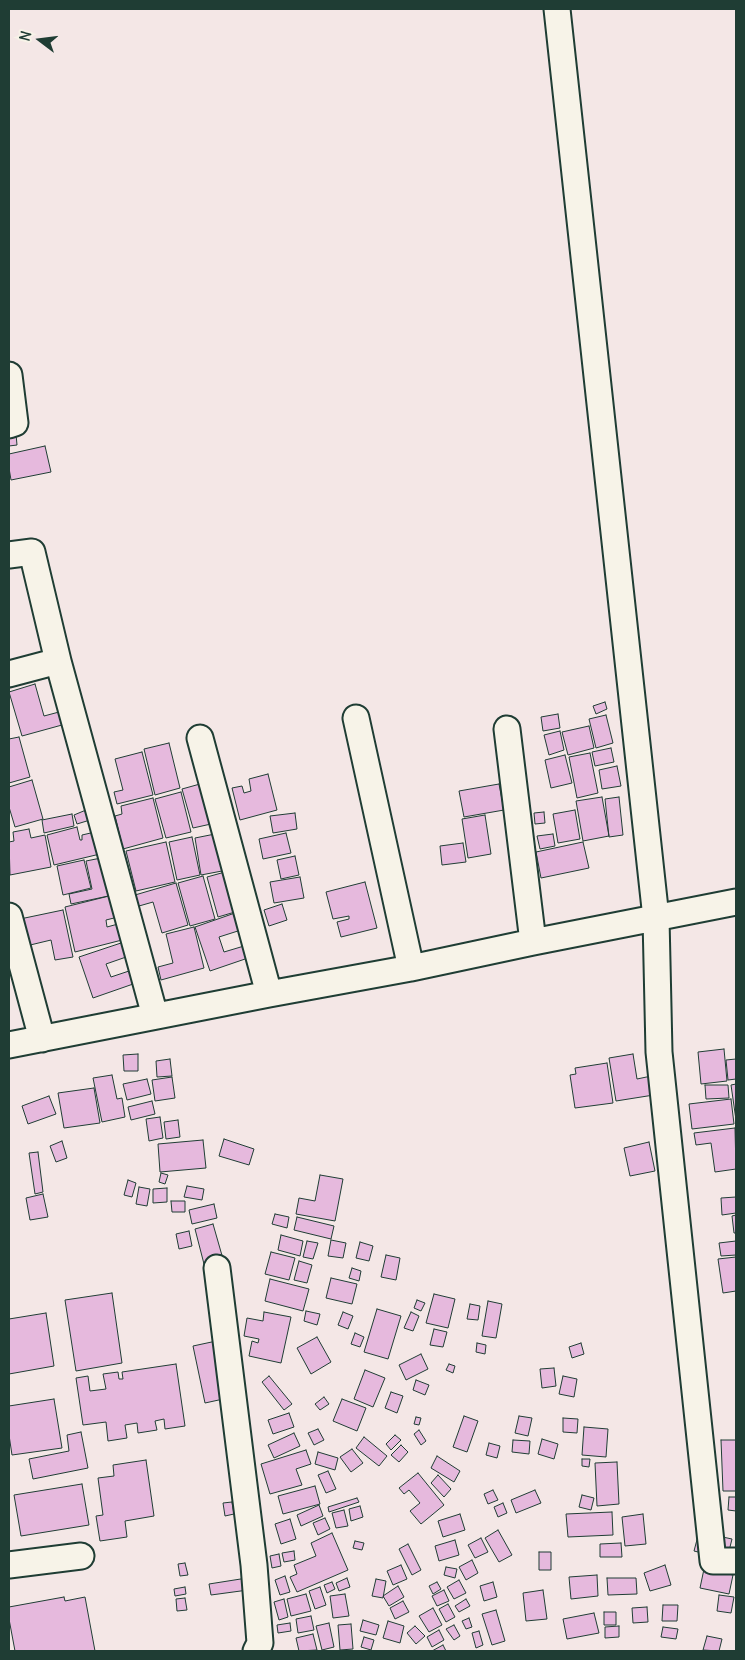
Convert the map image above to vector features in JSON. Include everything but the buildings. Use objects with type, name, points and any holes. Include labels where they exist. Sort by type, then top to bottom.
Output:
[{"type":"street","points":[[557,9],[656,918],[659,1052],[725,1561],[736,1574]]},
{"type":"street","points":[[9,375],[15,423],[9,424]]},
{"type":"street","points":[[9,555],[32,552],[58,661],[155,1016]]},
{"type":"street","points":[[9,674],[58,661]]},
{"type":"street","points":[[356,718],[411,968]]},
{"type":"street","points":[[506,729],[533,942]]},
{"type":"street","points":[[200,738],[269,994]]},
{"type":"street","points":[[9,1045],[411,968],[736,902]]},
{"type":"street","points":[[9,916],[42,1039]]},
{"type":"street","points":[[217,1268],[254,1564],[260,1643],[256,1651]]},
{"type":"street","points":[[9,1565],[81,1556]]}]
